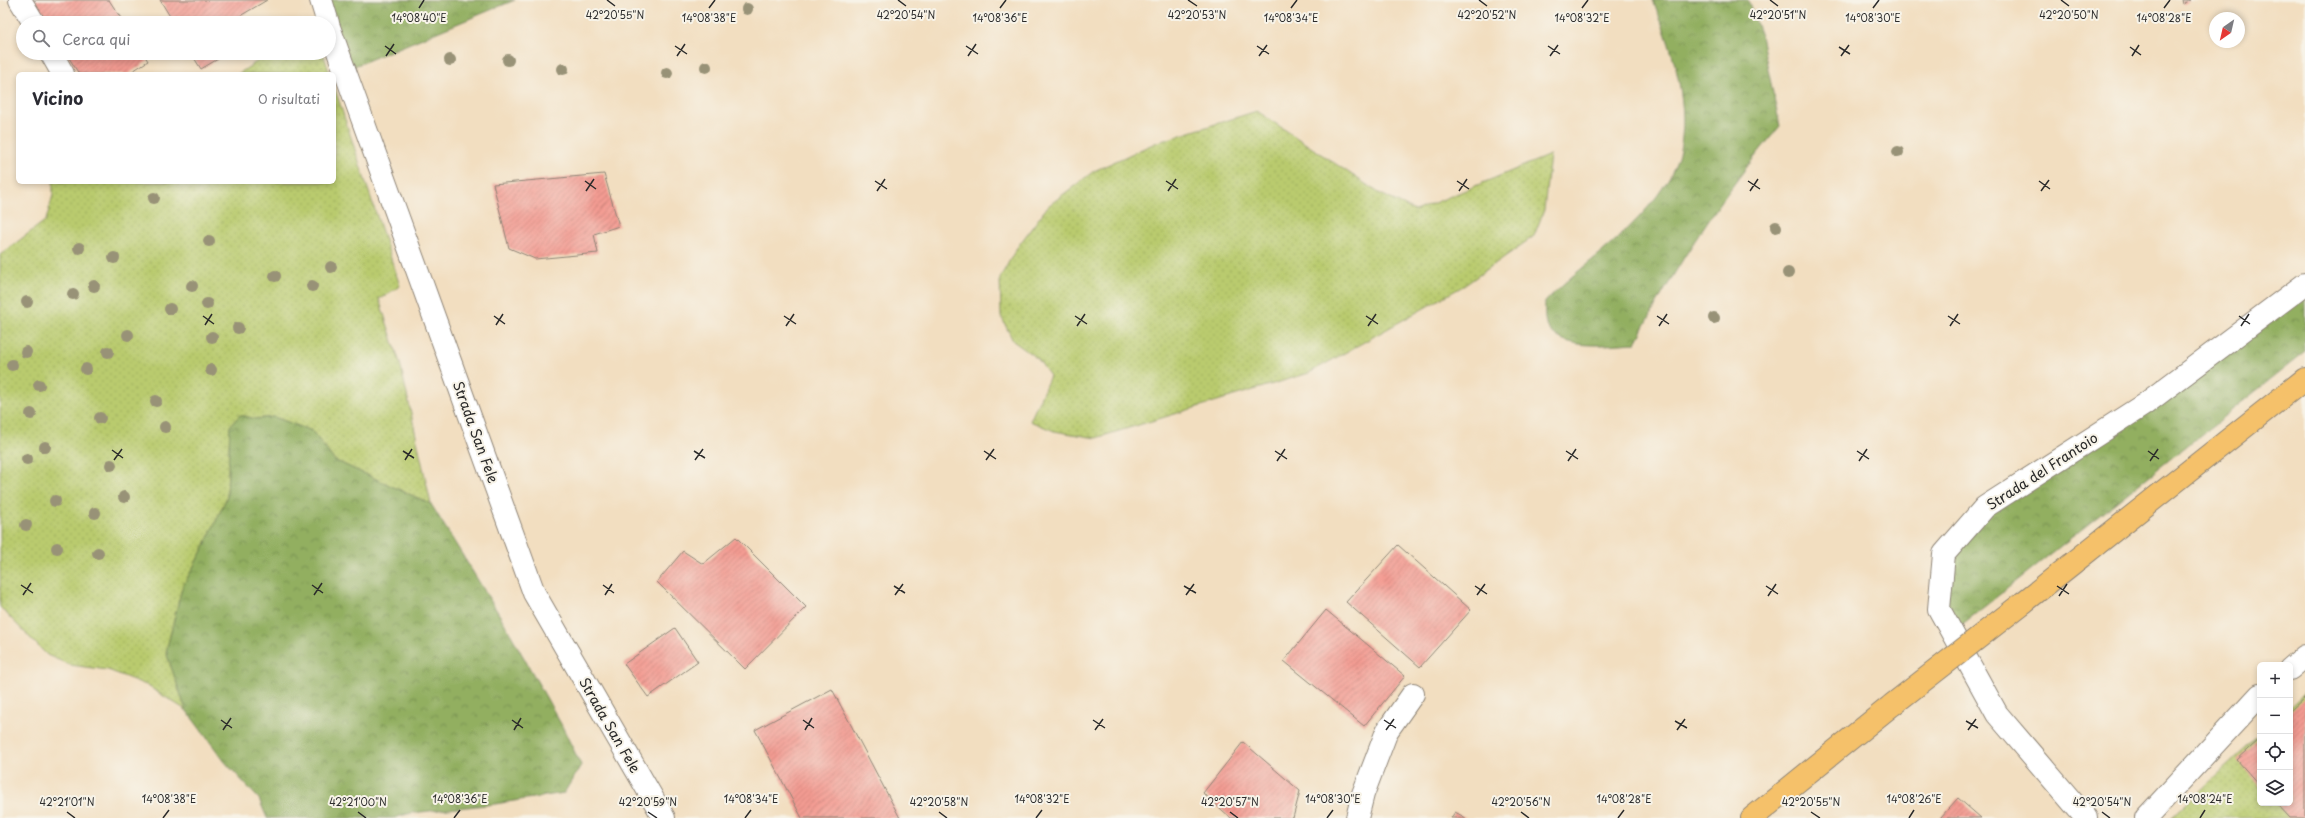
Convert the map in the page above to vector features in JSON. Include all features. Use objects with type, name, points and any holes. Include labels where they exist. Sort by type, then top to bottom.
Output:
[{"type":"highway","points":[[1752,818],[1892,705],[2305,379]]},
{"type":"street","points":[[20,0],[30,16]]},
{"type":"street","points":[[321,0],[326,16]]},
{"type":"street","name":"Strada San Fele","points":[[336,46],[534,593],[664,818]]},
{"type":"street","points":[[55,60],[62,72]]},
{"type":"street","name":"Strada del Frantoio","points":[[2086,818],[1997,714],[1939,609],[1944,554],[1985,507],[2145,404],[2305,284]]},
{"type":"street","points":[[2293,666],[2305,656]]},
{"type":"street","points":[[1357,818],[1363,794],[1387,731],[1413,694]]},
{"type":"street","points":[[2146,818],[2257,698]]},
{"type":"green space","points":[[325,0],[515,0],[352,67],[336,27],[336,16],[331,16]]},
{"type":"green space","points":[[1653,0],[1748,0],[1761,36],[1780,126],[1739,177],[1702,230],[1667,286],[1636,343],[1586,345],[1574,343],[1562,339],[1553,333],[1546,324],[1545,302],[1562,285],[1618,238],[1648,207],[1666,183],[1673,170],[1681,144],[1683,126],[1680,89],[1666,34]]},
{"type":"green space","points":[[259,60],[325,60],[329,72],[241,72]]},
{"type":"green space","points":[[336,92],[400,286],[379,299],[400,363],[431,504],[334,460],[312,431],[274,417],[256,419],[240,415],[230,426],[227,497],[203,549],[182,588],[166,652],[186,710],[146,685],[108,670],[70,665],[47,655],[0,607],[0,255],[46,220],[53,195],[53,184],[336,184]]},
{"type":"green space","points":[[1257,111],[1379,193],[1415,211],[1550,155],[1544,210],[1534,236],[1465,285],[1309,373],[1096,438],[1054,431],[1030,421],[1050,376],[1038,359],[1013,341],[1001,316],[1000,278],[1016,249],[1048,206],[1094,171],[1155,143]]},
{"type":"green space","points":[[2305,292],[2305,352],[1955,630],[1945,602],[1955,553],[1998,505]]},
{"type":"green space","points":[[240,415],[256,419],[274,417],[312,431],[334,460],[431,504],[505,624],[561,724],[581,765],[564,793],[495,804],[411,813],[394,818],[267,818],[259,799],[225,762],[186,710],[166,652],[182,588],[203,549],[227,497],[230,426]]},
{"type":"green space","points":[[2305,692],[2305,818],[2171,818],[2257,738],[2257,806],[2293,806],[2293,704]]},
{"type":"building","points":[[32,0],[109,0],[119,16],[42,16]]},
{"type":"building","points":[[160,0],[267,0],[240,16],[170,16]]},
{"type":"building","points":[[2182,0],[2191,0],[2183,4]]},
{"type":"building","points":[[70,60],[148,61],[131,72],[78,72]]},
{"type":"building","points":[[195,60],[216,60],[201,69]]},
{"type":"building","points":[[604,174],[619,226],[594,234],[598,253],[535,259],[509,248],[493,184]]},
{"type":"building","points":[[736,537],[806,607],[745,669],[657,582],[683,551],[703,564]]},
{"type":"building","points":[[1398,545],[1471,610],[1420,667],[1346,602]]},
{"type":"building","points":[[1326,610],[1405,676],[1364,726],[1284,661]]},
{"type":"building","points":[[675,628],[698,662],[648,697],[624,664]]},
{"type":"building","points":[[832,689],[900,818],[802,818],[755,730]]},
{"type":"building","points":[[2305,697],[2305,818],[2290,818],[2279,806],[2293,806],[2293,708]]},
{"type":"building","points":[[1243,742],[1300,791],[1293,818],[1231,818],[1203,793]]},
{"type":"building","points":[[2257,742],[2257,783],[2237,760]]},
{"type":"building","points":[[1958,798],[1981,818],[1940,818]]},
{"type":"building","points":[[1455,812],[1466,818],[1451,818]]}]
